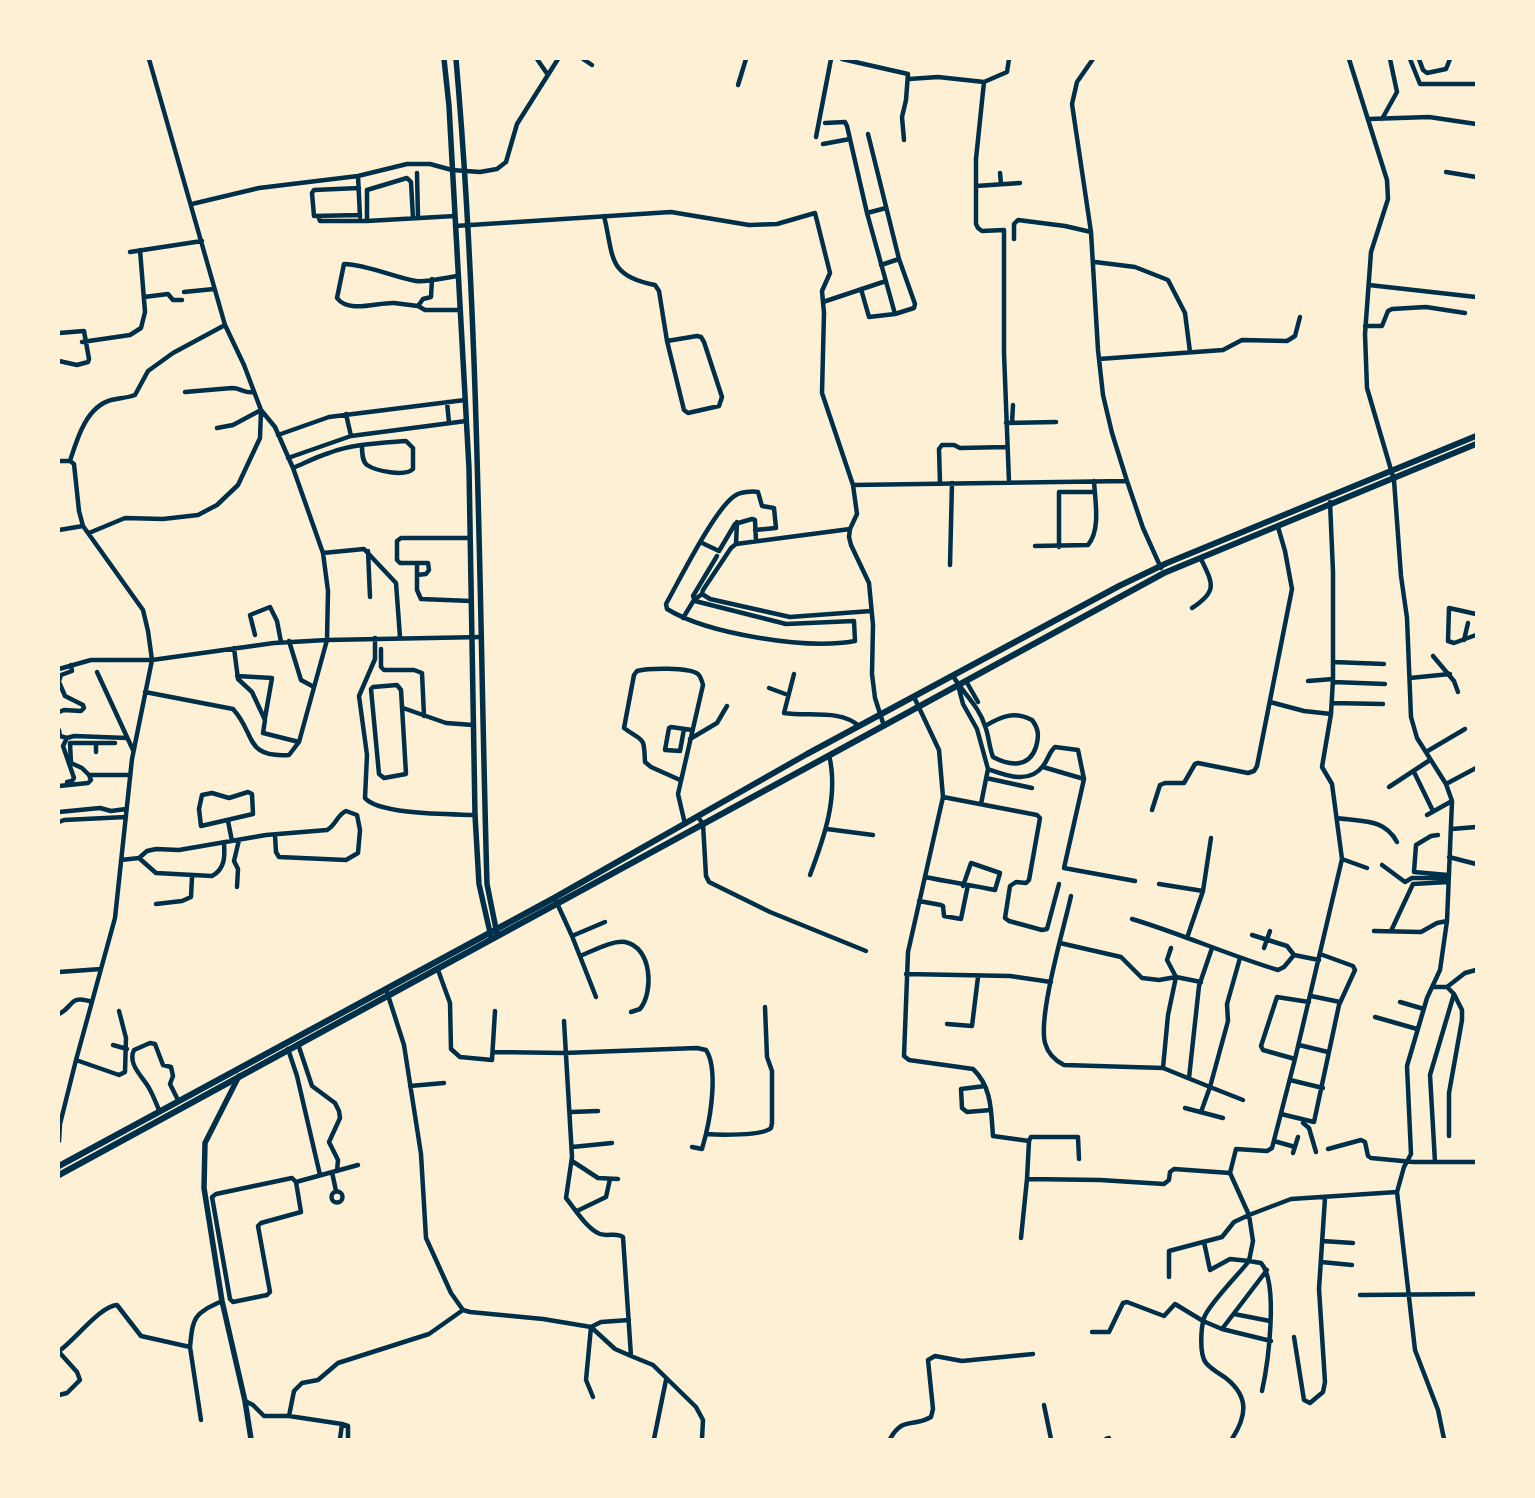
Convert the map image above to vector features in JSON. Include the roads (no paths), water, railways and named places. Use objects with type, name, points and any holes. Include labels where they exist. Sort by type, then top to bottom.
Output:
[{"type":"main road","points":[[555,901],[698,816],[859,726],[1160,566],[1476,436]]},
{"type":"main road","points":[[59,1175],[298,1044],[387,992],[493,934],[920,708],[966,680],[1164,573],[1394,480],[1476,444]]},
{"type":"main road","points":[[1044,626],[1049,635]]},
{"type":"main road","points":[[59,1166],[295,1037],[387,992],[438,970],[493,934]]},
{"type":"main road","points":[[225,1075],[229,1081]]},
{"type":"main road","points":[[98,1143],[102,1152]]},
{"type":"street","points":[[145,692],[233,710],[257,749],[265,754],[289,755],[299,742],[327,640],[328,590],[323,553],[293,468],[278,435],[261,410],[225,326],[150,59]]},
{"type":"street","points":[[444,59],[450,121],[466,420],[475,815],[479,884],[493,934]]},
{"type":"street","points":[[456,59],[468,225],[479,464],[487,884],[493,934]]},
{"type":"street","points":[[538,59],[548,75]]},
{"type":"street","points":[[192,204],[259,188],[358,176],[407,164],[430,164],[452,170],[488,171],[496,169],[506,162],[517,124],[558,59]]},
{"type":"street","points":[[583,59],[592,65]]},
{"type":"street","points":[[738,85],[746,59]]},
{"type":"street","points":[[816,137],[831,59]]},
{"type":"street","points":[[842,59],[906,73],[909,79],[902,117],[904,140]]},
{"type":"street","points":[[909,79],[938,77],[984,82],[1007,72],[1009,59]]},
{"type":"street","points":[[1093,59],[1077,82],[1072,104],[1092,232],[1099,360],[1107,415],[1127,481],[1143,528],[1164,573]]},
{"type":"street","points":[[1349,59],[1387,180],[1388,199],[1371,252],[1365,326],[1369,400],[1394,480],[1410,678],[1410,717],[1417,738],[1446,784],[1452,801],[1447,921],[1440,970],[1417,1029],[1407,1066],[1411,1154],[1397,1192],[1407,1296],[1415,1350],[1438,1410],[1444,1439]]},
{"type":"street","points":[[1382,119],[1397,92],[1390,59]]},
{"type":"street","points":[[1410,59],[1420,84],[1476,84]]},
{"type":"street","points":[[1419,59],[1423,70],[1427,73],[1446,69],[1450,59]]},
{"type":"street","points":[[984,82],[977,131],[976,186],[978,228],[982,231],[1004,230],[1004,353],[1009,482]]},
{"type":"street","points":[[1369,119],[1429,117],[1476,124]]},
{"type":"street","points":[[450,121],[461,120]]},
{"type":"street","points":[[825,123],[845,122],[867,213],[895,314]]},
{"type":"street","points":[[861,289],[869,317],[895,314],[914,308],[915,305],[899,259],[868,134]]},
{"type":"street","points":[[823,144],[850,139]]},
{"type":"street","points":[[1446,172],[1476,177]]},
{"type":"street","points":[[416,218],[417,173]]},
{"type":"street","points":[[1000,173],[1000,184]]},
{"type":"street","points":[[358,176],[360,221]]},
{"type":"street","points":[[367,221],[367,190],[407,178],[411,182],[416,218]]},
{"type":"street","points":[[976,186],[1020,183]]},
{"type":"street","points":[[359,188],[314,190],[312,192],[314,215],[318,216],[320,221],[367,221],[455,216]]},
{"type":"street","points":[[867,213],[886,208]]},
{"type":"street","points":[[456,226],[671,212],[749,225],[777,224],[815,213],[830,273],[824,284],[823,302],[823,402],[853,485],[857,514],[850,530],[851,545],[869,583],[872,674],[880,716],[884,726]]},
{"type":"street","points":[[318,216],[360,215]]},
{"type":"street","points":[[604,216],[615,262],[622,274],[636,281],[655,285],[659,291],[667,341],[684,410],[694,412],[719,406],[722,397],[701,337],[667,341]]},
{"type":"street","points":[[1014,239],[1014,224],[1018,220],[1065,226],[1092,232]]},
{"type":"street","points":[[130,252],[202,241]]},
{"type":"street","points":[[84,342],[135,333],[144,322],[140,250]]},
{"type":"street","points":[[881,265],[899,259]]},
{"type":"street","points":[[1094,262],[1135,266],[1168,280],[1185,313],[1190,352]]},
{"type":"street","points":[[458,276],[418,282],[382,271],[346,264],[343,266],[337,298],[339,301],[359,306],[386,303],[418,306],[425,310],[460,310]]},
{"type":"street","points":[[418,306],[423,300],[431,297],[432,279]]},
{"type":"street","points":[[823,302],[886,281]]},
{"type":"street","points":[[1369,285],[1476,298]]},
{"type":"street","points":[[184,292],[214,289]]},
{"type":"street","points":[[144,297],[168,294],[173,300],[182,300]]},
{"type":"street","points":[[1365,326],[1382,326],[1388,311],[1392,309],[1426,307],[1465,313]]},
{"type":"street","points":[[1099,360],[1223,350],[1242,340],[1288,341],[1295,336],[1300,317]]},
{"type":"street","points":[[70,461],[79,431],[94,412],[109,400],[135,395],[148,371],[174,353],[225,326]]},
{"type":"street","points":[[59,333],[83,330],[88,362],[78,365],[59,361]]},
{"type":"street","points":[[185,392],[238,388],[248,393],[254,392]]},
{"type":"street","points":[[278,435],[318,420],[346,414],[465,400]]},
{"type":"street","points":[[447,402],[449,423]]},
{"type":"street","points":[[1012,423],[1013,405]]},
{"type":"street","points":[[217,428],[233,425],[261,410]]},
{"type":"street","points":[[89,532],[125,518],[163,519],[198,515],[217,506],[238,485],[260,438],[261,410]]},
{"type":"street","points":[[346,414],[351,436]]},
{"type":"street","points":[[288,458],[351,436],[466,420]]},
{"type":"street","points":[[1006,423],[1056,422]]},
{"type":"street","points":[[293,468],[330,452],[362,446],[409,442],[412,448],[413,470],[410,473],[398,474],[368,465],[364,460],[362,446]]},
{"type":"street","points":[[940,483],[939,449],[942,445],[954,445],[960,448],[1007,447]]},
{"type":"street","points":[[59,460],[70,461],[74,464],[79,512],[83,526],[143,610],[152,660],[133,751],[115,918],[76,1060],[60,1124],[59,1141]]},
{"type":"street","points":[[1035,546],[1083,547],[1091,542],[1095,527],[1094,481]]},
{"type":"street","points":[[853,485],[1127,481]]},
{"type":"street","points":[[950,565],[952,483]]},
{"type":"street","points":[[694,600],[709,601],[758,616],[793,624],[855,622],[855,641],[785,643],[683,618],[666,609],[665,606],[700,542],[727,502],[737,494],[758,492],[762,506],[774,508],[776,528],[756,530]]},
{"type":"street","points":[[1059,547],[1059,492],[1094,492]]},
{"type":"street","points":[[1232,1439],[1244,1416],[1243,1404],[1238,1388],[1206,1364],[1201,1350],[1203,1321],[1207,1312],[1249,1261],[1253,1241],[1250,1215],[1230,1173],[1236,1149],[1267,1151],[1272,1148],[1296,1059],[1342,859],[1331,780],[1322,767],[1331,714],[1333,681],[1331,506],[1329,496]]},
{"type":"street","points":[[700,542],[719,551],[737,522],[754,519],[756,541]]},
{"type":"street","points":[[736,544],[737,522]]},
{"type":"street","points":[[59,530],[83,526]]},
{"type":"street","points":[[1152,810],[1160,785],[1165,783],[1184,784],[1194,764],[1198,763],[1248,773],[1254,771],[1257,766],[1292,589],[1285,550],[1278,527]]},
{"type":"street","points":[[683,618],[731,548],[736,544],[850,530]]},
{"type":"street","points":[[418,575],[426,574],[429,570],[428,563],[398,562],[398,539],[470,538]]},
{"type":"street","points":[[323,553],[358,548],[368,551],[396,583],[400,637]]},
{"type":"street","points":[[368,551],[370,597]]},
{"type":"street","points":[[694,600],[693,598],[701,591],[711,565],[717,556]]},
{"type":"street","points":[[1192,608],[1205,599],[1211,590],[1210,579],[1201,559]]},
{"type":"street","points":[[417,563],[418,595],[421,599],[471,601]]},
{"type":"street","points":[[711,565],[717,569]]},
{"type":"street","points":[[701,591],[709,601]]},
{"type":"street","points":[[724,605],[793,617],[871,612]]},
{"type":"street","points":[[255,635],[250,615],[271,607],[277,621],[281,642]]},
{"type":"street","points":[[1476,614],[1449,608],[1448,641],[1452,643],[1476,635]]},
{"type":"street","points":[[758,616],[761,610]]},
{"type":"street","points":[[773,620],[774,614]]},
{"type":"street","points":[[836,614],[837,622]]},
{"type":"street","points":[[814,616],[814,623]]},
{"type":"street","points":[[793,617],[793,624]]},
{"type":"street","points":[[1464,640],[1468,623]]},
{"type":"street","points":[[59,668],[91,660],[152,660],[289,641],[400,637],[482,637]]},
{"type":"street","points":[[375,638],[375,659],[359,696],[367,755],[365,798],[381,806],[409,812],[475,815]]},
{"type":"street","points":[[289,641],[301,680],[314,687]]},
{"type":"street","points":[[234,648],[239,681],[252,692],[265,720]]},
{"type":"street","points":[[381,649],[381,667],[384,670],[414,670],[422,672],[424,716]]},
{"type":"street","points":[[1433,656],[1450,674],[1458,692]]},
{"type":"street","points":[[1333,662],[1384,664]]},
{"type":"street","points":[[59,712],[64,710],[81,711],[84,708],[83,704],[65,696],[59,681],[61,675],[72,671],[71,665]]},
{"type":"street","points":[[680,780],[651,767],[645,762],[645,745],[640,737],[624,728],[635,672],[640,670],[677,670],[700,675],[703,685],[678,794],[686,824]]},
{"type":"street","points":[[97,672],[133,751]]},
{"type":"street","points":[[794,674],[784,714],[834,716],[853,721],[859,726]]},
{"type":"street","points":[[1410,678],[1450,674]]},
{"type":"street","points":[[238,676],[272,678],[263,729],[265,734],[299,742]]},
{"type":"street","points":[[953,676],[958,685],[963,704],[976,729],[988,769],[981,804]]},
{"type":"street","points":[[966,680],[978,702]]},
{"type":"street","points":[[1308,680],[1385,684]]},
{"type":"street","points":[[958,685],[971,698],[986,726],[993,757],[1014,764],[1028,761],[1032,756],[1038,737],[1038,729],[1032,720],[1014,714],[1005,716],[986,726]]},
{"type":"street","points":[[400,686],[403,708],[406,774],[382,778],[379,774],[371,687],[400,686]]},
{"type":"street","points":[[769,688],[788,695]]},
{"type":"street","points":[[914,697],[939,750],[943,797],[908,952],[906,974],[906,1059],[968,1067],[978,1074],[989,1095],[995,1138],[1029,1140]]},
{"type":"street","points":[[1270,702],[1304,711],[1331,714]]},
{"type":"street","points":[[1332,703],[1383,704]]},
{"type":"street","points":[[690,739],[717,723],[728,706]]},
{"type":"street","points":[[403,708],[446,723],[472,725]]},
{"type":"street","points":[[684,729],[680,752],[664,750],[668,728],[684,729],[692,730]]},
{"type":"street","points":[[1426,752],[1465,729]]},
{"type":"street","points":[[59,730],[60,736],[67,738],[74,736],[127,738]]},
{"type":"street","points":[[59,785],[73,780],[61,747],[67,738]]},
{"type":"street","points":[[96,743],[96,752]]},
{"type":"street","points":[[59,785],[88,782],[91,780],[82,768],[71,763],[69,744],[115,743]]},
{"type":"street","points":[[988,769],[1022,778],[1034,774],[1043,767],[1056,747],[1075,749],[1080,752],[1084,778],[1064,868],[1135,880]]},
{"type":"street","points":[[810,875],[827,829],[832,772],[828,755]]},
{"type":"street","points":[[1389,788],[1430,760]]},
{"type":"street","points":[[1043,767],[1084,778]]},
{"type":"street","points":[[1446,784],[1476,768]]},
{"type":"street","points":[[1414,772],[1433,811]]},
{"type":"street","points":[[89,775],[130,775]]},
{"type":"street","points":[[986,778],[1032,788]]},
{"type":"street","points":[[212,793],[229,798],[251,793],[253,814],[228,821],[201,826],[199,807],[202,794],[212,793]]},
{"type":"street","points":[[943,797],[1037,815],[1040,818],[1029,880],[1026,883],[1016,882],[1010,886],[1005,918],[1017,923],[1047,929],[1059,884]]},
{"type":"street","points":[[1426,815],[1452,801]]},
{"type":"street","points":[[59,812],[100,808],[111,811],[126,809]]},
{"type":"street","points":[[121,858],[139,858],[147,851],[156,849],[180,850],[275,835],[327,830],[333,826],[337,817],[346,811],[357,815],[360,830],[358,853],[348,860],[279,857],[276,852],[275,835]]},
{"type":"street","points":[[698,816],[703,824],[706,876],[709,882],[770,912],[866,951]]},
{"type":"street","points":[[59,822],[64,820],[126,817]]},
{"type":"street","points":[[1337,818],[1377,824],[1390,829],[1397,842]]},
{"type":"street","points":[[228,821],[232,841]]},
{"type":"street","points":[[1452,829],[1476,827]]},
{"type":"street","points":[[827,829],[873,836]]},
{"type":"street","points":[[1438,836],[1431,836],[1416,845],[1414,872],[1448,878]]},
{"type":"street","points":[[1187,938],[1203,891],[1211,838]]},
{"type":"street","points":[[237,887],[238,869],[234,861],[239,840]]},
{"type":"street","points":[[139,858],[156,873],[207,877],[218,873],[224,864],[224,842]]},
{"type":"street","points":[[1449,857],[1476,864]]},
{"type":"street","points":[[1342,859],[1367,868]]},
{"type":"street","points":[[919,901],[944,906],[944,916],[961,919],[966,886],[971,863],[1000,872],[996,889],[974,884],[966,886],[925,877]]},
{"type":"street","points":[[1382,865],[1404,882],[1412,878],[1448,878]]},
{"type":"street","points":[[156,904],[182,902],[190,897],[192,877]]},
{"type":"street","points":[[1391,931],[1413,884],[1448,878]]},
{"type":"street","points":[[1159,884],[1203,891]]},
{"type":"street","points":[[1071,896],[1051,982],[1044,1031],[1049,1053],[1056,1061],[1064,1065],[1163,1068],[1243,1100]]},
{"type":"street","points":[[555,901],[572,936],[596,997]]},
{"type":"street","points":[[1132,919],[1180,934],[1212,948],[1278,970],[1284,967],[1294,955]]},
{"type":"street","points":[[1374,931],[1420,932],[1437,923],[1447,921]]},
{"type":"street","points":[[572,936],[605,922]]},
{"type":"street","points":[[1264,948],[1270,931]]},
{"type":"street","points":[[1252,935],[1287,946],[1294,955],[1320,957],[1355,968],[1340,1002],[1314,1123],[1281,1116]]},
{"type":"street","points":[[580,956],[618,942],[628,943],[639,950],[646,966],[648,994],[640,1009],[630,1012]]},
{"type":"street","points":[[1060,943],[1121,957],[1142,978],[1159,980],[1176,976],[1201,982]]},
{"type":"street","points":[[1163,1068],[1168,1015],[1176,976],[1167,960],[1171,948]]},
{"type":"street","points":[[1189,1078],[1201,982],[1212,948]]},
{"type":"street","points":[[1201,1112],[1210,1087],[1228,1021],[1227,1004],[1240,958]]},
{"type":"street","points":[[59,972],[102,969]]},
{"type":"street","points":[[438,970],[450,1003],[451,1049],[460,1057],[490,1061],[494,1057],[495,1011]]},
{"type":"street","points":[[1434,987],[1447,987],[1465,973],[1476,970]]},
{"type":"street","points":[[906,974],[1024,977],[1051,982]]},
{"type":"street","points":[[947,1024],[972,1026],[978,977]]},
{"type":"street","points":[[1447,987],[1454,994],[1462,1010],[1462,1020],[1449,1093],[1449,1136]]},
{"type":"street","points":[[387,992],[404,1045],[424,1187],[426,1238],[451,1293],[463,1310]]},
{"type":"street","points":[[1435,1162],[1430,1075],[1454,994]]},
{"type":"street","points":[[1311,996],[1340,1002]]},
{"type":"street","points":[[1296,1059],[1263,1050],[1261,1046],[1277,997],[1309,1002]]},
{"type":"street","points":[[59,1014],[74,1001],[83,999],[92,1002]]},
{"type":"street","points":[[1400,1002],[1424,1009]]},
{"type":"street","points":[[706,1134],[731,1136],[742,1133],[765,1132],[771,1128],[772,1071],[767,1057],[765,1007]]},
{"type":"street","points":[[76,1060],[123,1074],[125,1072],[126,1038],[119,1011]]},
{"type":"street","points":[[1374,1017],[1417,1029]]},
{"type":"street","points":[[564,1021],[564,1053],[571,1112],[572,1147],[572,1161],[566,1194],[577,1211],[598,1233],[607,1236],[619,1234],[623,1237],[631,1356]]},
{"type":"street","points":[[295,1037],[312,1086],[335,1103],[339,1111],[340,1118],[329,1142],[338,1160],[337,1171]]},
{"type":"street","points":[[159,1110],[149,1088],[139,1076],[132,1058],[134,1050],[150,1043],[156,1044],[163,1065],[171,1067],[174,1076],[170,1084],[178,1100]]},
{"type":"street","points":[[113,1045],[127,1049]]},
{"type":"street","points":[[1299,1045],[1328,1052]]},
{"type":"street","points":[[494,1052],[564,1053],[697,1048],[706,1050],[710,1056],[712,1070],[709,1120],[702,1148],[692,1147]]},
{"type":"street","points":[[288,1049],[297,1076],[320,1175]]},
{"type":"street","points":[[238,1068],[239,1076],[205,1143],[204,1188],[222,1301],[245,1401],[251,1439]]},
{"type":"street","points":[[1290,1080],[1323,1088]]},
{"type":"street","points":[[410,1086],[444,1083]]},
{"type":"street","points":[[985,1086],[962,1089],[962,1108],[967,1112],[991,1110]]},
{"type":"street","points":[[1186,1108],[1223,1118]]},
{"type":"street","points":[[571,1112],[598,1111]]},
{"type":"street","points":[[1281,1116],[1307,1125],[1316,1152]]},
{"type":"street","points":[[1021,1238],[1029,1140],[1033,1136],[1078,1137],[1079,1159]]},
{"type":"street","points":[[1274,1141],[1294,1150],[1298,1137]]},
{"type":"street","points":[[1328,1149],[1361,1140],[1365,1142],[1369,1158],[1407,1161],[1476,1162]]},
{"type":"street","points":[[572,1147],[612,1143]]},
{"type":"street","points":[[572,1161],[598,1178],[618,1179]]},
{"type":"street","points":[[296,1182],[301,1212],[261,1223],[258,1226],[270,1292],[267,1295],[233,1302],[230,1299],[212,1197],[216,1194],[290,1178],[296,1182],[358,1165]]},
{"type":"street","points":[[1027,1179],[1100,1180],[1164,1184],[1167,1183],[1170,1172],[1174,1169],[1230,1173]]},
{"type":"street","points":[[332,1172],[336,1191]]},
{"type":"street","points":[[577,1211],[606,1197],[610,1179]]},
{"type":"street","points":[[1169,1277],[1167,1255],[1169,1251],[1222,1237],[1234,1222],[1290,1199],[1397,1192]]},
{"type":"street","points":[[1294,1337],[1304,1400],[1310,1403],[1323,1392],[1325,1382],[1319,1289],[1325,1198]]},
{"type":"street","points":[[1322,1241],[1353,1243]]},
{"type":"street","points":[[1204,1242],[1210,1270],[1230,1259],[1262,1263],[1267,1270],[1271,1341],[1262,1390]]},
{"type":"street","points":[[1321,1262],[1352,1265]]},
{"type":"street","points":[[1222,1330],[1267,1270]]},
{"type":"street","points":[[1360,1295],[1476,1294]]},
{"type":"street","points":[[201,1420],[190,1347],[192,1327],[199,1312],[222,1301]]},
{"type":"street","points":[[1092,1332],[1109,1332],[1120,1305],[1127,1302],[1164,1316],[1173,1305],[1178,1304],[1203,1321],[1222,1330],[1271,1341]]},
{"type":"street","points":[[59,1395],[66,1393],[80,1380],[77,1372],[59,1352],[112,1305],[117,1305],[141,1336],[190,1347]]},
{"type":"street","points":[[289,1416],[294,1391],[302,1383],[318,1380],[338,1363],[429,1334],[463,1310],[591,1328],[615,1349],[653,1365],[700,1413],[703,1427],[702,1439]]},
{"type":"street","points":[[1234,1314],[1270,1321]]},
{"type":"street","points":[[591,1328],[601,1322],[630,1320]]},
{"type":"street","points":[[591,1328],[586,1383],[592,1397]]},
{"type":"street","points":[[890,1439],[897,1427],[904,1423],[925,1421],[931,1418],[933,1409],[928,1360],[935,1356],[962,1361],[1033,1354]]},
{"type":"street","points":[[654,1439],[666,1380]]},
{"type":"street","points":[[245,1401],[253,1405],[264,1416],[289,1416],[348,1426],[348,1439]]},
{"type":"street","points":[[1044,1405],[1051,1439]]},
{"type":"street","points":[[340,1439],[342,1424]]}]
